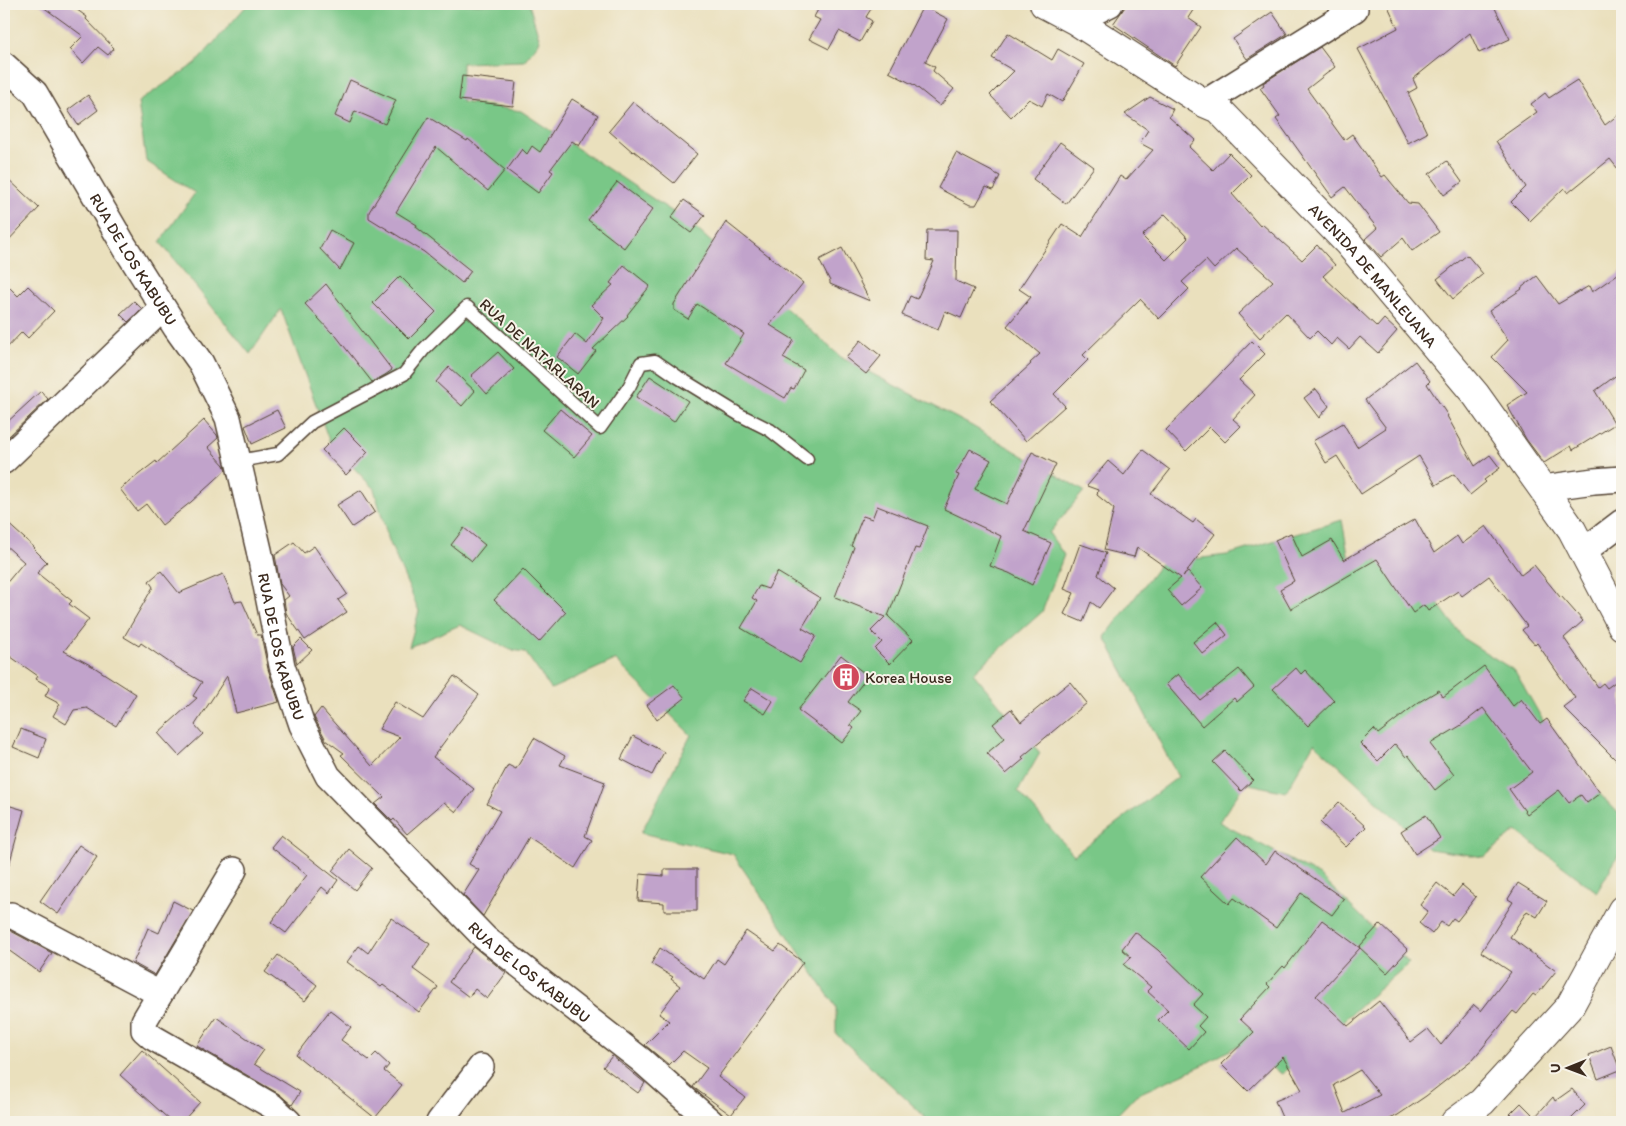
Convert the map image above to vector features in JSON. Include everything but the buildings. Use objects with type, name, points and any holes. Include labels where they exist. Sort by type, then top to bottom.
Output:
[{"type":"street","name":"AVENIDA DE MANLEUANA","points":[[1044,4],[1078,13],[1204,102],[1218,109],[1348,243],[1476,394],[1572,530],[1622,626]]},
{"type":"street","points":[[1078,13],[1110,4]]},
{"type":"street","points":[[1204,102],[1355,9]]},
{"type":"street","name":"RUA DE LOS KABUBU","points":[[4,66],[35,93],[125,247],[163,308],[201,363],[221,402],[228,418],[239,462],[282,666],[302,725],[328,776],[485,938],[641,1060],[711,1122]]},
{"type":"street","points":[[4,461],[163,308]]},
{"type":"street","points":[[1543,488],[1622,479]]},
{"type":"street","points":[[1584,552],[1622,522]]},
{"type":"street","points":[[234,870],[144,1021],[144,1030],[152,1038],[272,1106],[289,1122]]},
{"type":"street","points":[[1455,1122],[1482,1102],[1570,1006],[1622,910]]},
{"type":"street","points":[[4,917],[11,915],[160,994]]},
{"type":"street","points":[[439,1122],[481,1067]]},
{"type":"lane","name":"RUA DE NATARLARAN","points":[[239,462],[278,454],[312,422],[404,374],[424,349],[467,307],[600,428],[629,387],[641,363],[656,360],[678,377],[732,410],[770,430],[807,459]]},
{"type":"green space","points":[[248,4],[529,4],[540,41],[524,61],[462,63],[462,102],[521,111],[691,224],[842,358],[972,426],[1084,491],[1049,533],[1064,555],[1042,612],[973,673],[1040,753],[1018,791],[1074,855],[1178,777],[1105,637],[1161,563],[1227,555],[1342,520],[1350,565],[1402,555],[1464,639],[1515,671],[1563,756],[1622,817],[1622,849],[1597,892],[1516,831],[1484,857],[1429,849],[1314,743],[1286,792],[1245,783],[1219,822],[1320,876],[1409,963],[1282,1074],[1237,1046],[1203,1065],[1136,1095],[1110,1122],[929,1122],[836,1034],[836,1007],[733,854],[641,833],[691,735],[615,660],[551,689],[525,652],[511,650],[460,625],[409,647],[419,611],[389,541],[374,489],[330,443],[281,309],[250,354],[160,242],[195,193],[146,161],[138,102],[196,63]]},
{"type":"place","name":"Korea House","points":[[846,677]]}]
